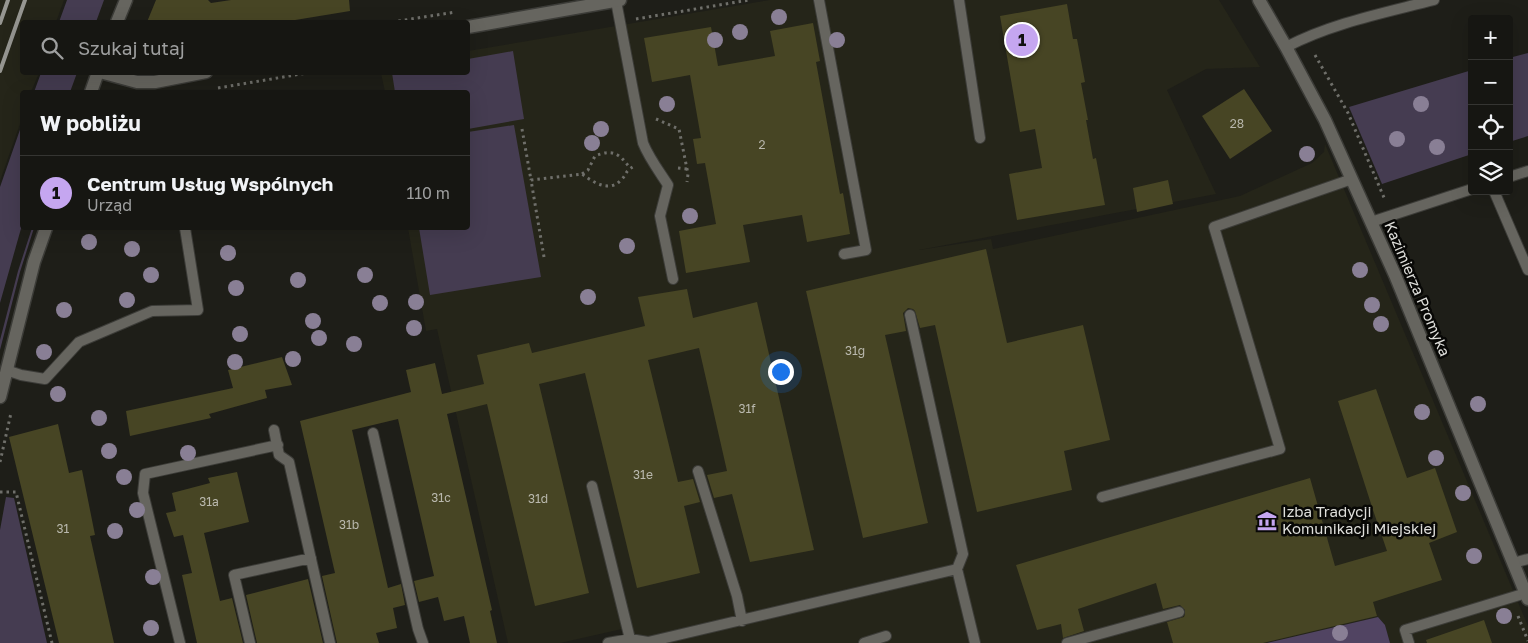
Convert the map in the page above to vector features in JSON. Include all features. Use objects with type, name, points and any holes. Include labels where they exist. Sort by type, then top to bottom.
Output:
[{"type":"street","points":[[118,20],[126,0]]},
{"type":"street","points":[[470,27],[618,0]]},
{"type":"street","name":"Kazimierza Promyka","points":[[1259,0],[1325,120],[1352,179],[1394,275],[1527,596]]},
{"type":"street","points":[[93,90],[98,75]]},
{"type":"street","points":[[110,75],[136,82],[154,82],[190,75]]},
{"type":"street","points":[[0,397],[34,262],[45,230]]},
{"type":"lane","points":[[618,0],[642,143],[668,185],[660,216],[673,279]]},
{"type":"lane","points":[[819,0],[866,250],[844,254]]},
{"type":"lane","points":[[959,0],[980,138]]},
{"type":"lane","points":[[1286,46],[1330,27],[1434,0]]},
{"type":"lane","points":[[1513,176],[1528,171]]},
{"type":"lane","points":[[1102,497],[1280,449],[1214,228],[1352,179]]},
{"type":"lane","points":[[1371,222],[1468,190]]},
{"type":"lane","points":[[1496,195],[1528,270]]},
{"type":"lane","points":[[6,370],[45,379],[79,342],[152,311],[198,310],[185,230]]},
{"type":"lane","points":[[910,315],[963,554],[957,570],[975,643]]},
{"type":"lane","points":[[274,430],[280,455],[290,462],[330,643]]},
{"type":"lane","points":[[373,434],[416,621],[423,643]]},
{"type":"lane","points":[[180,643],[143,493],[145,474],[278,445]]},
{"type":"lane","points":[[698,471],[737,596],[742,621]]},
{"type":"lane","points":[[592,486],[630,639]]},
{"type":"lane","points":[[250,643],[234,575],[311,558]]},
{"type":"lane","points":[[1513,563],[1528,559]]},
{"type":"lane","points":[[608,643],[630,639],[648,642],[957,570]]},
{"type":"lane","points":[[1409,643],[1405,630],[1527,596]]},
{"type":"lane","points":[[1067,643],[1179,612]]},
{"type":"lane","points":[[864,643],[886,636]]},
{"type":"path","points":[[211,89],[295,75]]},
{"type":"path","points":[[649,116],[679,130],[687,169],[687,183]]},
{"type":"path","points":[[522,129],[544,257]]},
{"type":"path","points":[[531,180],[582,174],[588,170],[595,156],[604,152],[615,153],[630,168]]},
{"type":"path","points":[[582,174],[597,184],[609,186],[621,180],[626,170],[636,165],[687,169]]},
{"type":"path","points":[[0,492],[16,492],[52,643]]},
{"type":"shaded area","points":[[0,0],[64,0],[57,20],[20,20],[20,75],[38,75],[32,90],[20,90],[20,124],[0,181]]},
{"type":"shaded area","points":[[67,0],[104,0],[97,20],[60,20]]},
{"type":"shaded area","points":[[770,0],[1219,0],[1260,67],[1206,69],[1167,90],[1216,194],[919,250],[991,239],[993,249],[1240,196],[1312,163],[1324,152],[1325,144],[1528,626],[1528,643],[1390,643],[1385,625],[1378,617],[1267,643],[626,643],[622,629],[560,643],[508,643],[437,329],[426,331],[408,230],[470,230],[470,90],[385,90],[381,75],[470,75],[470,51]]},
{"type":"shaded area","points":[[513,51],[524,119],[470,129],[470,90],[395,90],[392,75],[470,75],[470,59]]},
{"type":"shaded area","points":[[1528,53],[1528,136],[1513,141],[1513,60],[1513,57]]},
{"type":"shaded area","points":[[1468,71],[1468,155],[1382,184],[1349,107]]},
{"type":"shaded area","points":[[40,75],[76,75],[71,90],[35,90]]},
{"type":"shaded area","points":[[514,125],[541,277],[430,295],[419,230],[470,230],[470,132]]},
{"type":"shaded area","points":[[20,130],[21,230],[0,303],[0,187]]},
{"type":"shaded area","points":[[31,230],[33,230],[20,272],[0,350],[0,340],[18,271]]},
{"type":"shaded area","points":[[6,497],[14,498],[47,643],[0,643],[0,530]]},
{"type":"shaded area","points":[[1378,617],[1385,625],[1390,643],[1267,643]]},
{"type":"building","points":[[156,0],[208,0],[211,3],[231,0],[349,0],[350,11],[295,20],[148,20]]},
{"type":"building","points":[[1067,4],[1073,39],[1077,39],[1085,82],[1081,83],[1088,120],[1086,120],[1093,159],[1096,158],[1105,205],[1017,220],[1009,174],[1042,168],[1035,129],[1020,132],[1000,16]]},
{"type":"building","points":[[813,23],[820,61],[816,62],[840,194],[843,193],[850,234],[807,242],[802,215],[743,225],[750,262],[686,273],[679,231],[716,224],[705,163],[697,164],[693,139],[701,138],[690,75],[652,82],[644,38],[711,27],[718,66],[775,56],[770,31]]},
{"type":"building","points":[[1244,89],[1272,131],[1230,159],[1202,116]]},
{"type":"building","points":[[1168,180],[1173,204],[1137,212],[1133,188]]},
{"type":"building","points":[[986,249],[1007,343],[1083,325],[1110,440],[1064,451],[1072,490],[977,512],[935,325],[920,328],[915,311],[908,308],[903,313],[906,331],[885,335],[928,523],[863,538],[806,291]]},
{"type":"building","points":[[687,289],[693,318],[757,302],[814,550],[750,562],[732,494],[714,498],[707,475],[727,471],[699,348],[648,360],[678,482],[693,479],[700,502],[684,506],[700,573],[637,588],[585,373],[539,384],[589,593],[535,606],[487,404],[447,414],[492,610],[490,611],[497,643],[470,643],[464,616],[444,621],[438,597],[419,602],[414,581],[434,576],[398,419],[352,430],[388,588],[401,584],[405,605],[393,608],[397,628],[376,633],[379,643],[337,643],[322,576],[335,573],[300,421],[411,392],[406,370],[435,363],[442,394],[484,384],[477,355],[529,343],[532,353],[645,326],[638,297]]},
{"type":"building","points":[[282,357],[292,385],[265,390],[267,398],[209,414],[211,418],[130,436],[126,411],[233,388],[228,370]]},
{"type":"building","points":[[1376,389],[1407,478],[1435,468],[1457,532],[1429,543],[1442,580],[1373,602],[1377,616],[1263,643],[1173,643],[1167,622],[1184,617],[1185,610],[1180,605],[1163,609],[1156,583],[1078,609],[1084,631],[1063,638],[1061,624],[1037,630],[1016,565],[1310,478],[1335,566],[1387,551],[1338,401]]},
{"type":"building","points":[[58,424],[69,473],[82,470],[95,535],[90,536],[114,643],[59,643],[9,437]]},
{"type":"building","points":[[237,472],[249,522],[204,533],[220,601],[232,598],[243,643],[197,643],[182,575],[192,573],[183,535],[174,537],[166,513],[176,511],[172,493],[210,483],[208,478]]},
{"type":"building","points":[[308,579],[323,643],[257,643],[246,595]]},
{"type":"building","points":[[1484,620],[1492,643],[1427,643],[1426,640]]},
{"type":"railway","points":[[0,23],[8,0]]},
{"type":"railway","points":[[0,71],[25,0]]},
{"type":"place","name":"Centrum Usług Wspólnych","points":[[1022,40]]},
{"type":"place","name":"Izba Tradycji Komunikacji Miejskiej","points":[[1267,521]]}]
